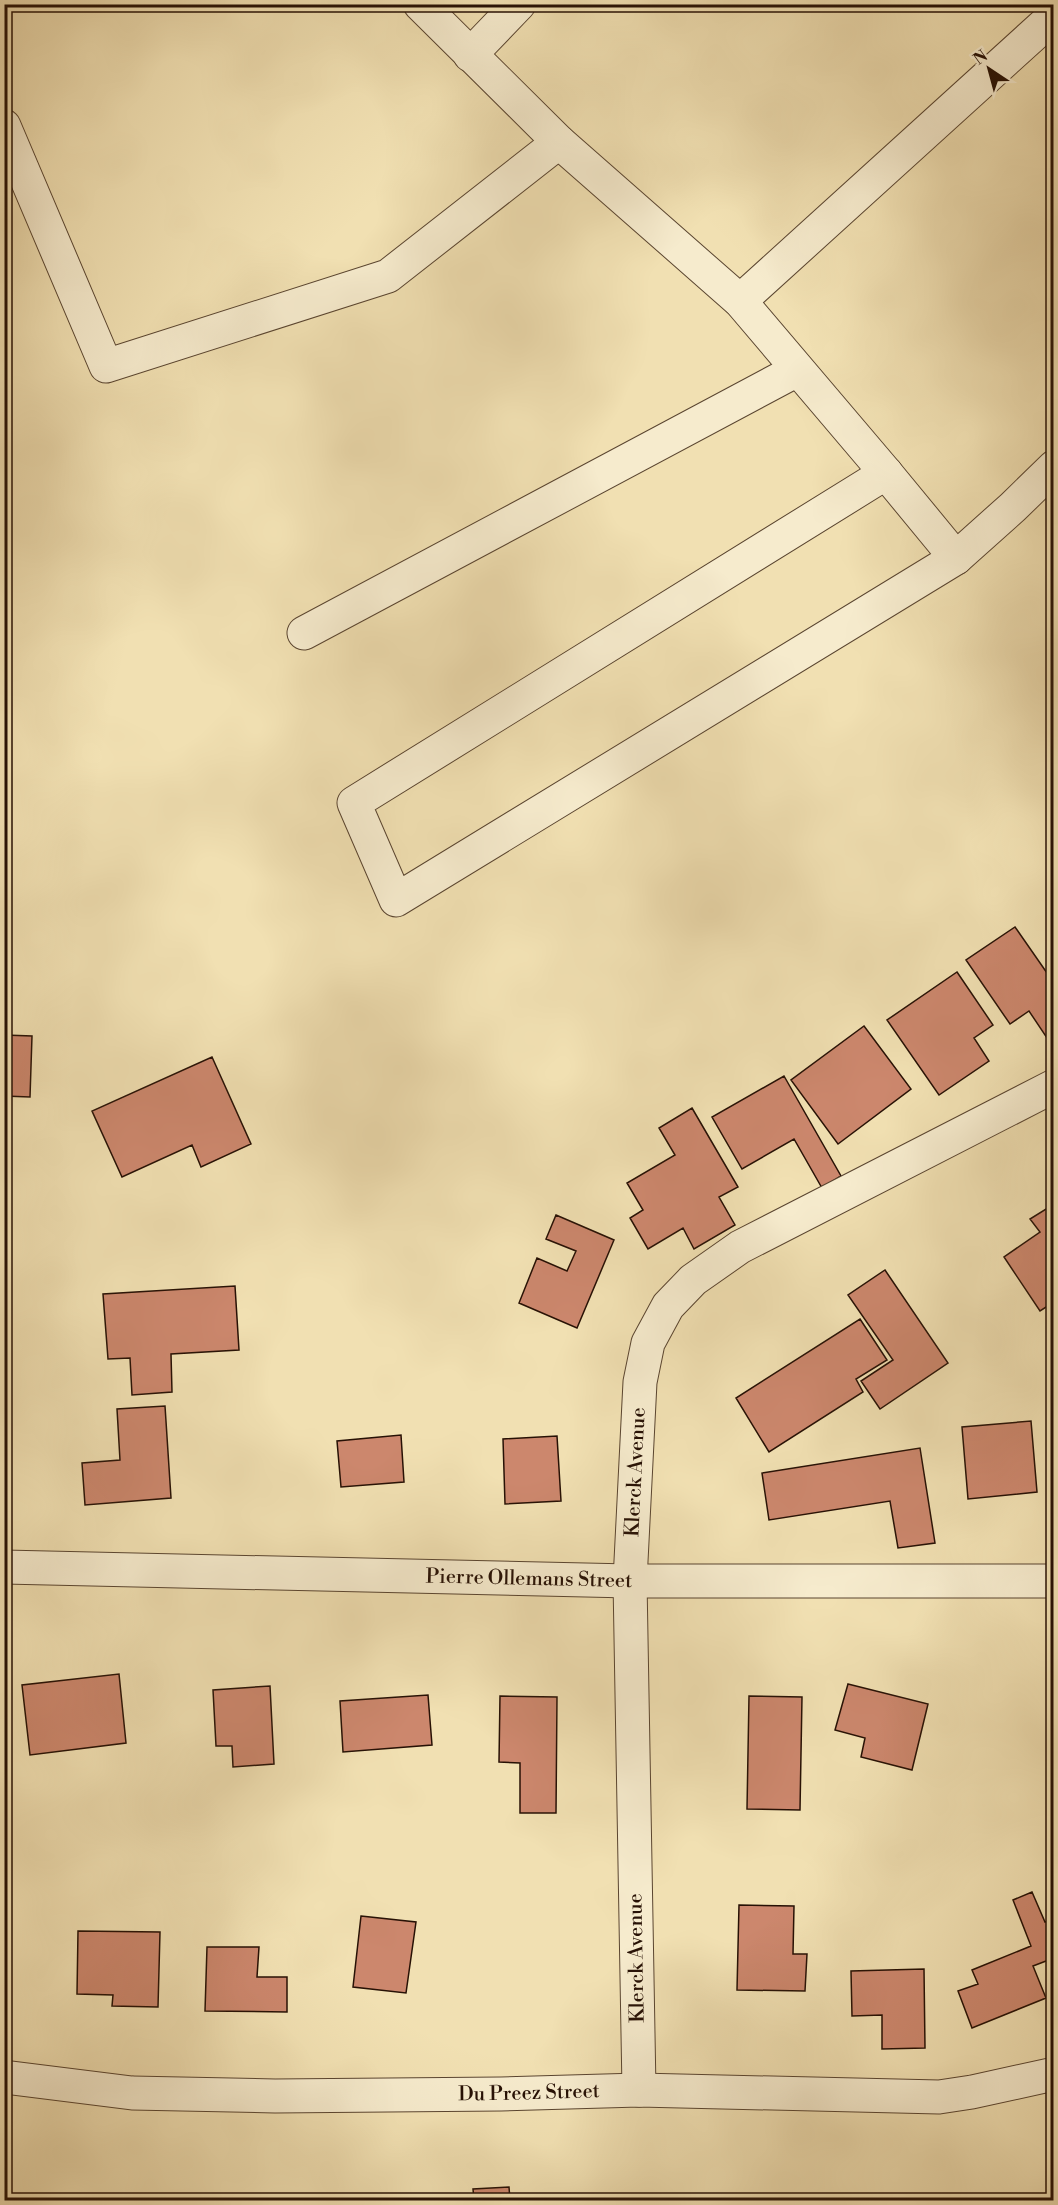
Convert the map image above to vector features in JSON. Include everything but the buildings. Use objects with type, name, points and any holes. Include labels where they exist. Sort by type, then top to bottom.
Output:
[{"type":"street","points":[[420,4],[559,142],[740,301],[956,558]]},
{"type":"street","points":[[470,55],[519,4]]},
{"type":"street","points":[[740,301],[1053,16]]},
{"type":"street","points":[[4,126],[106,366],[387,276],[559,142]]},
{"type":"street","points":[[304,633],[797,370]]},
{"type":"street","points":[[886,473],[354,804],[396,900],[956,558],[1013,507],[1053,467]]},
{"type":"street","name":"Klerck Avenue","points":[[639,2090],[630,1581],[640,1382],[648,1343],[668,1306],[693,1280],[740,1247],[1053,1086]]},
{"type":"street","name":"Pierre Ollemans Street","points":[[4,1567],[630,1581],[1053,1581]]},
{"type":"street","name":"Du Preez Street","points":[[4,2077],[132,2093],[263,2096],[639,2090],[939,2097],[1053,2074]]}]
